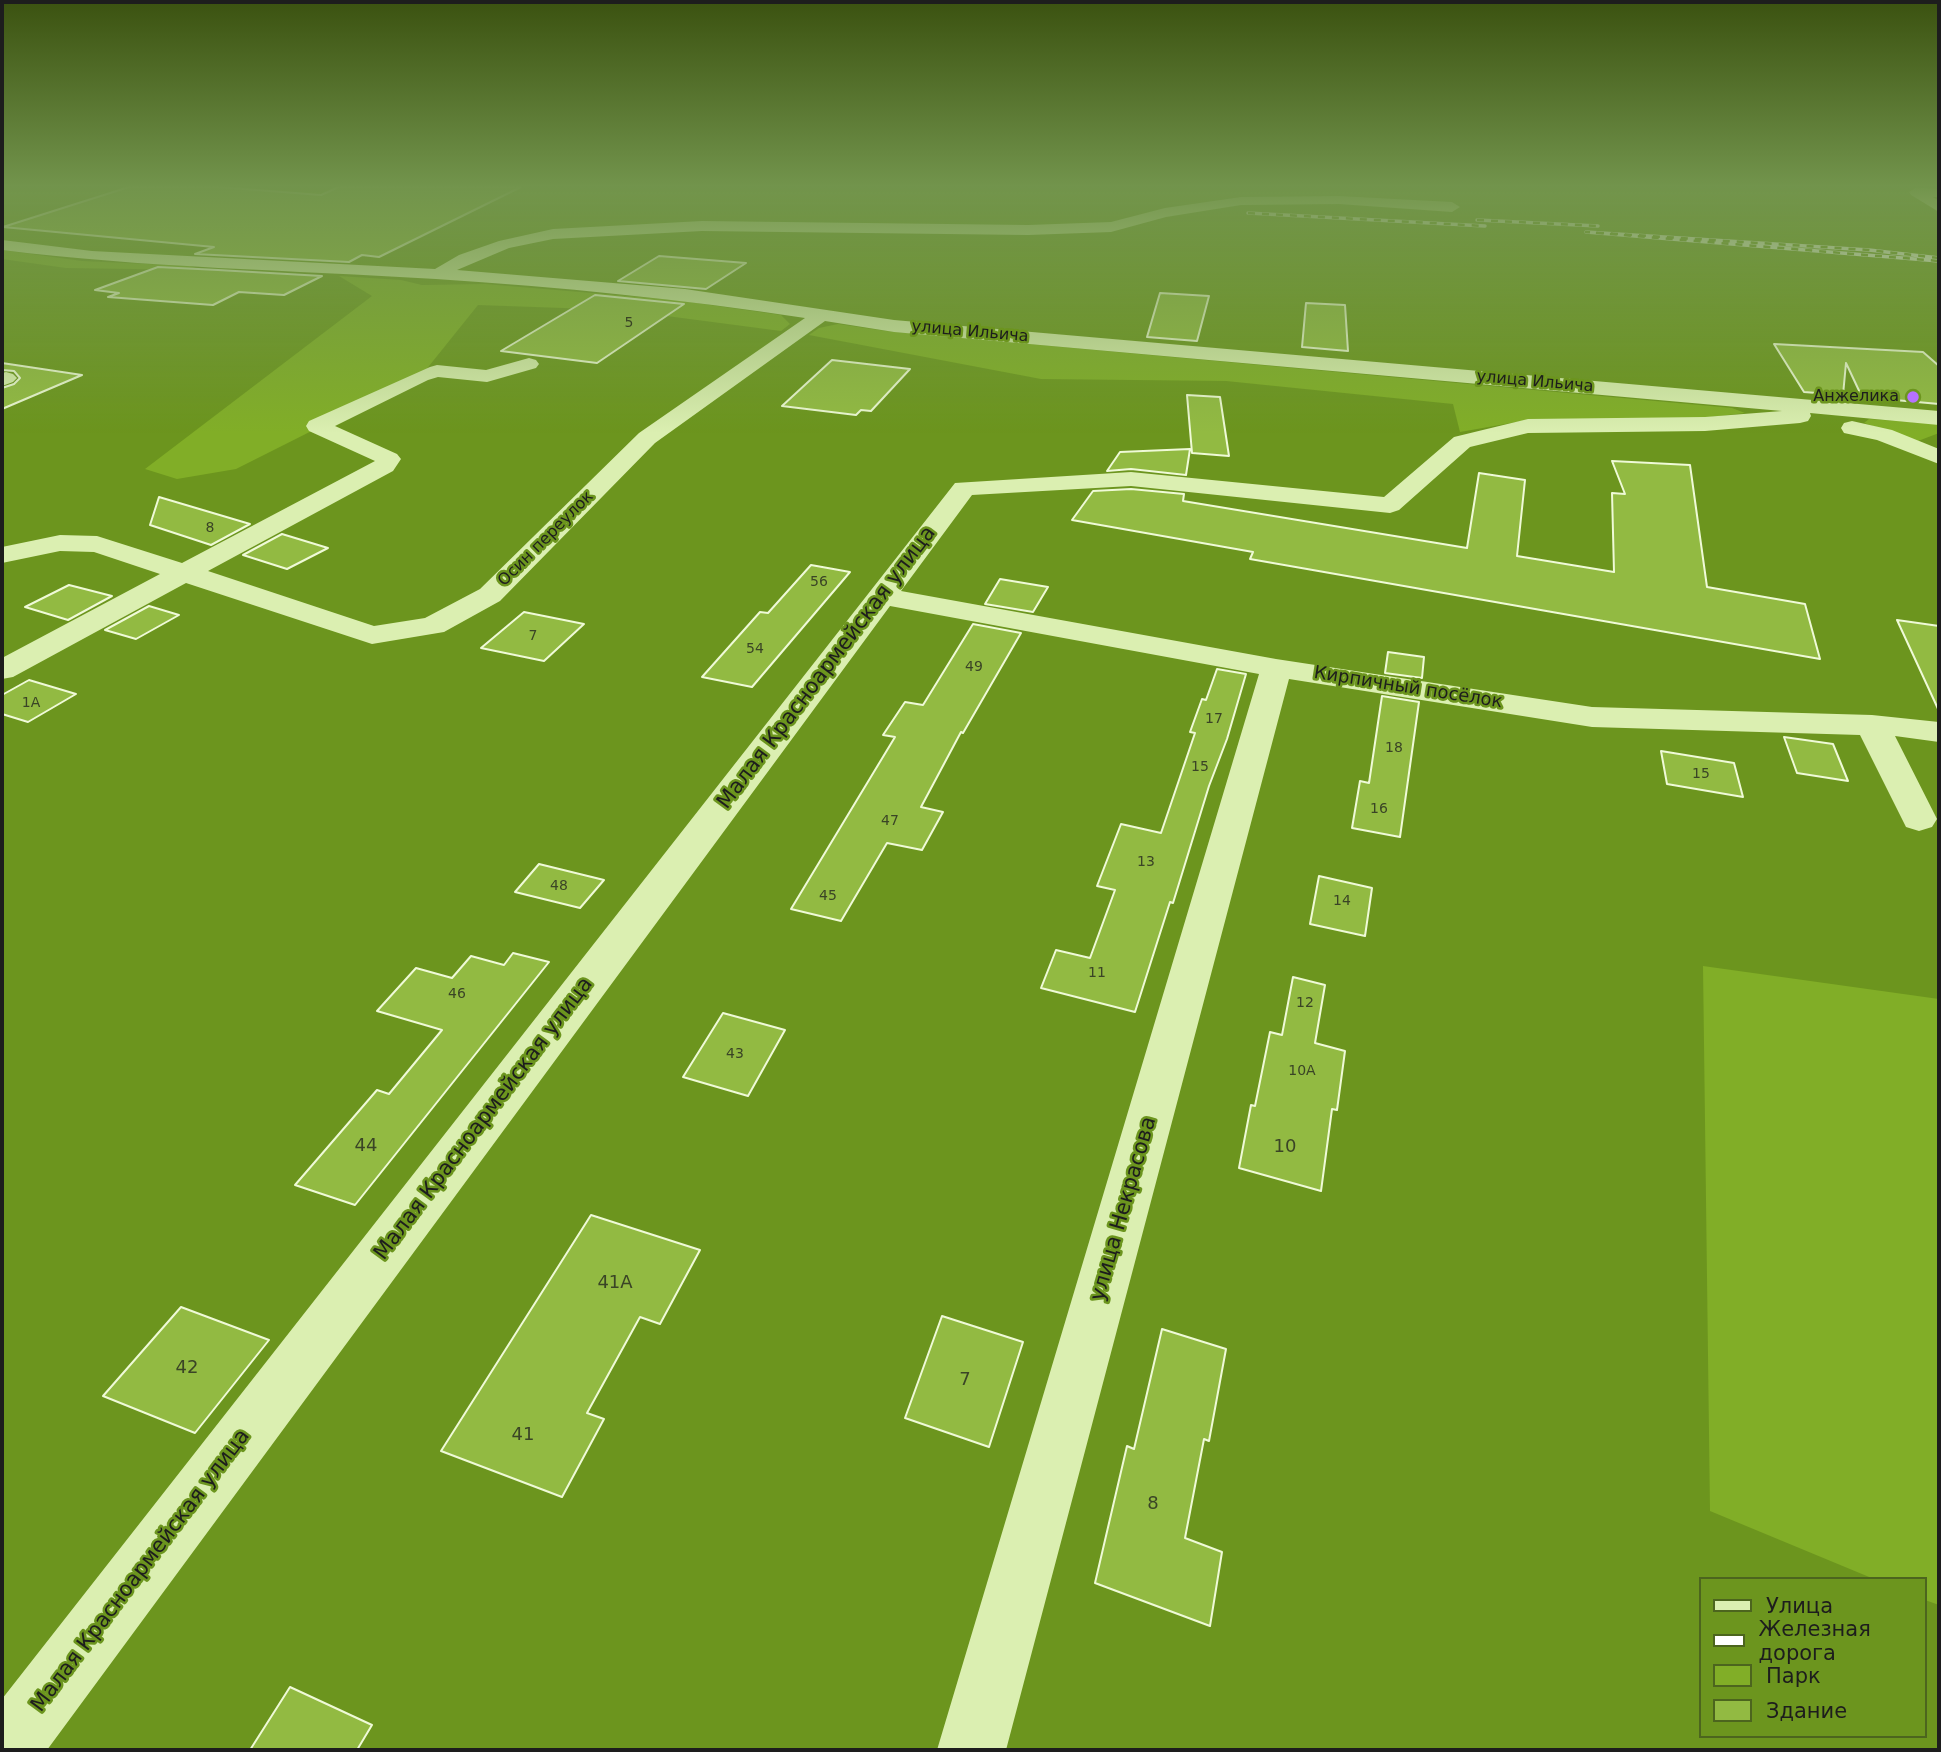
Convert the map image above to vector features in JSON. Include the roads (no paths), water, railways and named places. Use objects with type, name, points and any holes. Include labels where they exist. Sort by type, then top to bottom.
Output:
[{"type":"street","name":"улица Ильича","points":[[337,269],[685,294],[894,326],[1797,411],[1939,418]]},
{"type":"street","points":[[438,274],[447,269]]},
{"type":"street","name":"Осин переулок","points":[[2,555],[60,543],[97,544],[372,635],[433,626],[490,595],[647,438],[823,314]]},
{"type":"street","points":[[2,670],[181,572],[384,466],[389,459],[317,426],[421,376],[437,371],[487,376],[529,364]]},
{"type":"street","points":[[1797,411],[1884,435],[1939,457]]},
{"type":"street","name":"Малая Красноармейская улица","points":[[5,1750],[964,488],[1130,479],[1390,505],[1462,442],[1528,426],[1705,424],[1797,411]]},
{"type":"street","name":"Кирпичный посёлок","points":[[881,596],[1276,668],[1592,718],[1872,725],[1939,732]]},
{"type":"street","name":"улица Некрасова","points":[[971,1750],[1276,668]]},
{"type":"street","points":[[1872,725],[1919,819]]},
{"type":"place","name":"Анжелика","points":[[1913,397]]}]
